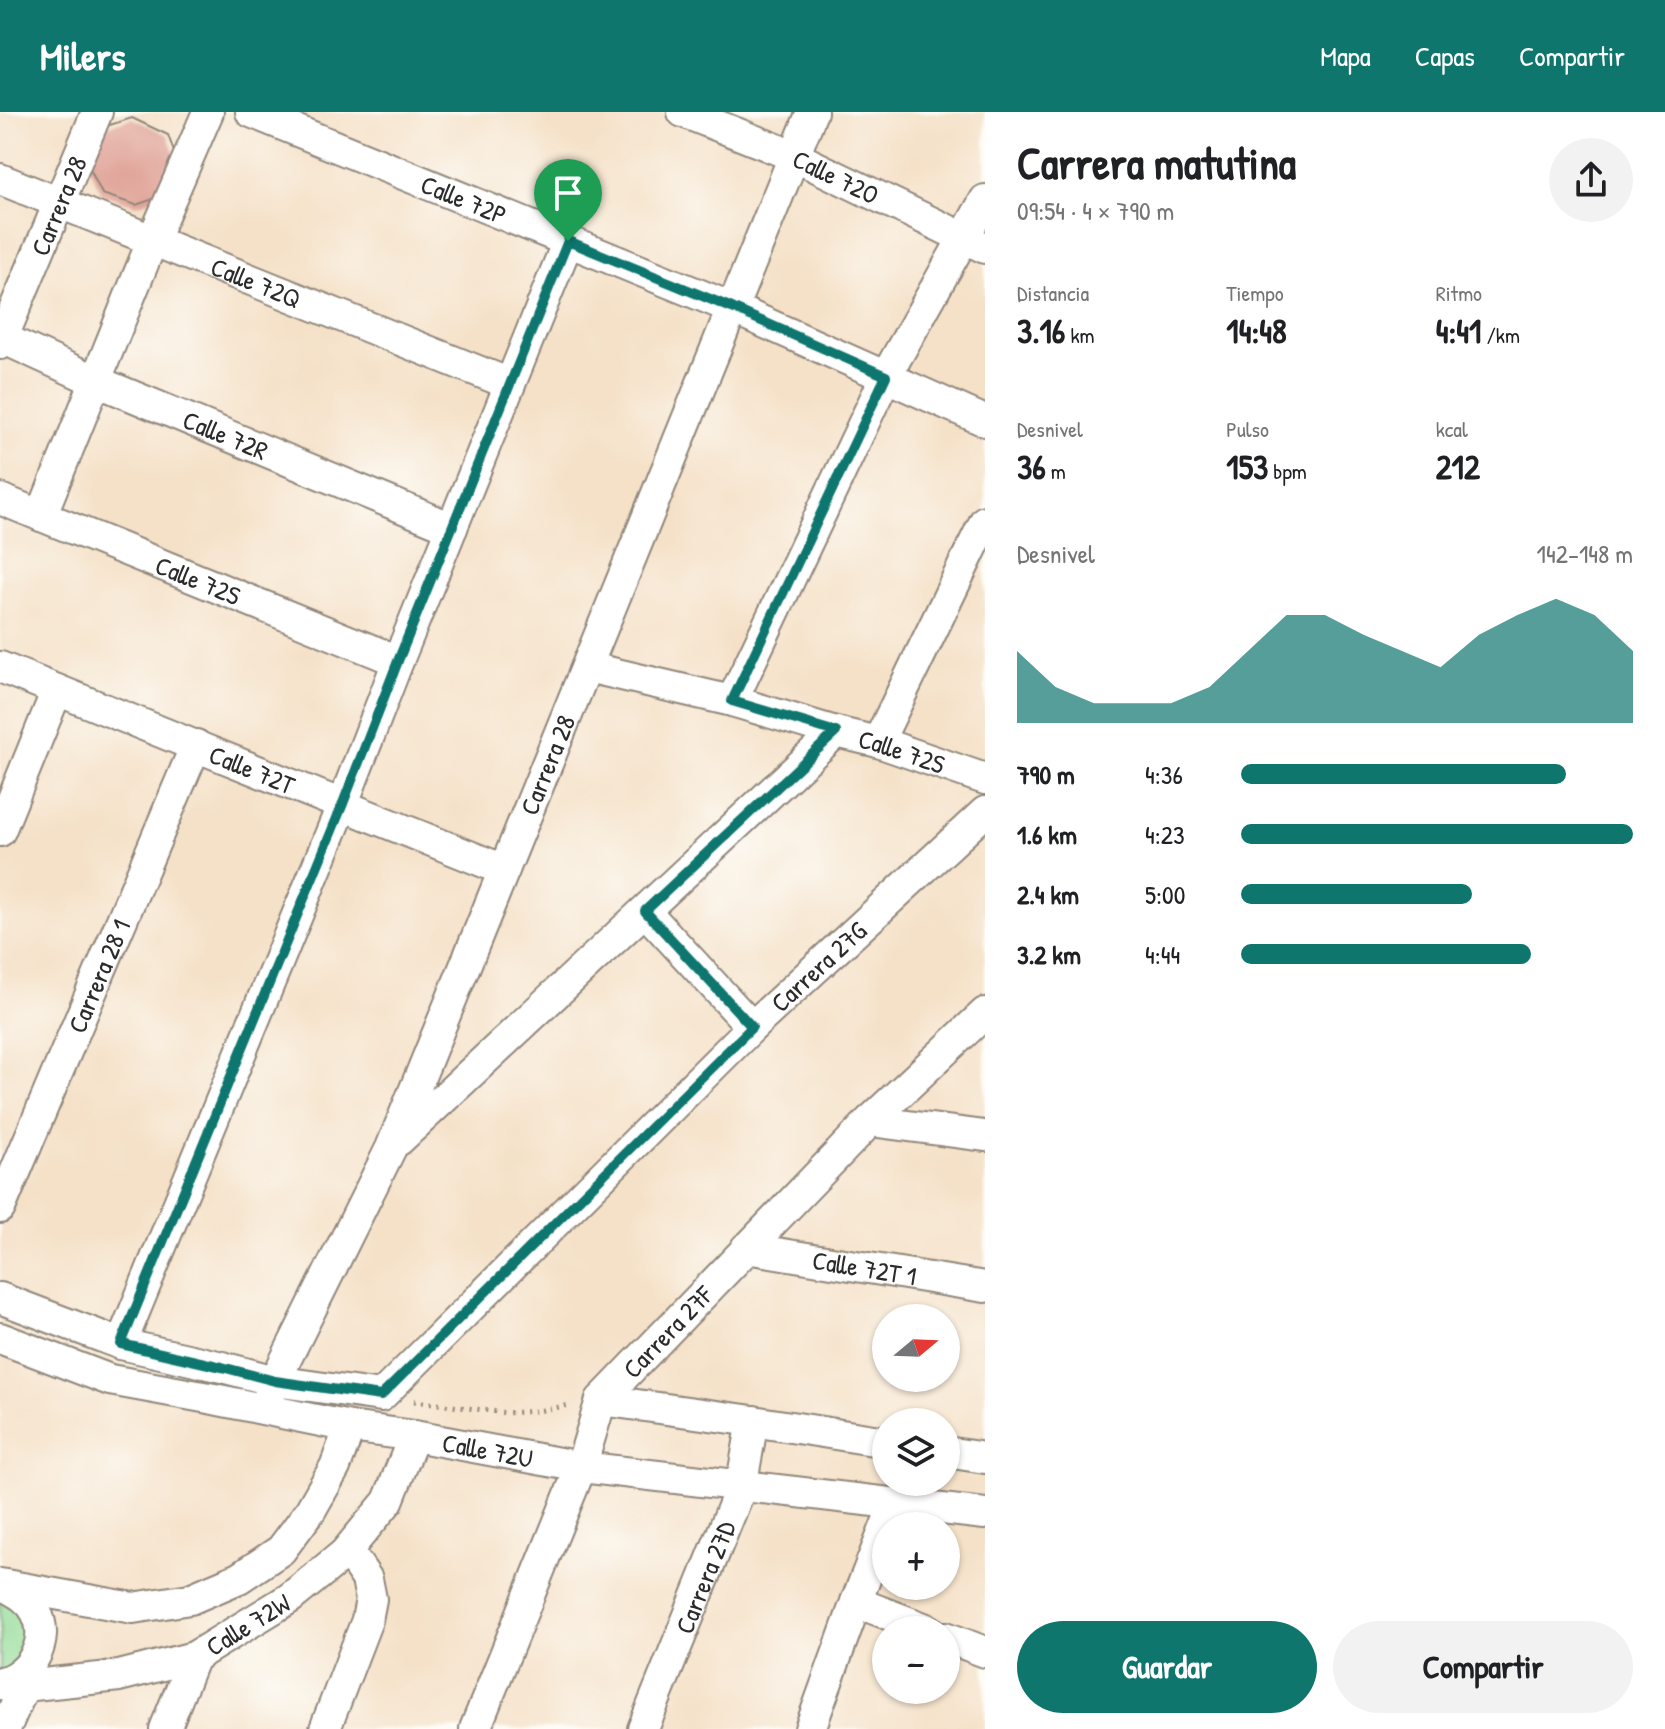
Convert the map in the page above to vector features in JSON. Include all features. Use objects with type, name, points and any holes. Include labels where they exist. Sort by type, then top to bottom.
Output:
[{"type":"street","name":"Carrera 28","points":[[1,340],[97,112]]},
{"type":"street","points":[[41,516],[208,112]]},
{"type":"street","name":"Calle 72P","points":[[251,112],[732,308],[985,421]]},
{"type":"street","name":"Calle 72O","points":[[683,112],[794,156],[974,242]]},
{"type":"street","name":"Carrera 28","points":[[264,1409],[391,1148],[812,112]]},
{"type":"street","name":"Calle 72Q","points":[[0,179],[510,384]]},
{"type":"street","points":[[732,701],[886,376],[974,242],[985,200]]},
{"type":"street","points":[[121,1344],[342,806],[568,241]]},
{"type":"street","name":"Calle 72R","points":[[1,340],[452,528]]},
{"type":"street","name":"Calle 72S","points":[[0,499],[398,661]]},
{"type":"street","points":[[878,742],[985,521]]},
{"type":"street","name":"Calle 72T","points":[[0,667],[504,870]]},
{"type":"street","name":"Calle 72S","points":[[587,667],[732,701],[878,742],[985,779]]},
{"type":"street","points":[[0,831],[57,690]]},
{"type":"street","points":[[391,1148],[836,732]]},
{"type":"street","name":"Carrera 28 1","points":[[0,1208],[196,745]]},
{"type":"street","name":"Carrera 27G","points":[[381,1396],[752,1027],[985,812]]},
{"type":"street","points":[[645,911],[752,1027]]},
{"type":"street","name":"Carrera 27F","points":[[475,1729],[581,1467],[601,1400],[870,1121],[985,1013]]},
{"type":"street","points":[[870,1121],[985,1136]]},
{"type":"street","name":"Calle 72T 1","points":[[746,1248],[985,1287]]},
{"type":"street","points":[[0,1298],[121,1344],[275,1381],[381,1396]]},
{"type":"street","name":"Calle 72U","points":[[0,1338],[110,1380],[350,1427],[581,1467],[985,1514]]},
{"type":"street","points":[[601,1400],[872,1440]]},
{"type":"street","name":"Carrera 27D","points":[[643,1729],[741,1487],[753,1421]]},
{"type":"street","name":"Calle 72W","points":[[2,1585],[133,1608],[190,1599],[239,1578],[281,1550],[310,1511],[335,1467],[350,1427]]},
{"type":"street","name":"Calle 72W","points":[[2,1585],[24,1596],[36,1613],[41,1633],[37,1654],[24,1671],[5,1681],[8,1684],[119,1676],[194,1657],[290,1598],[344,1554],[388,1501],[414,1436]]},
{"type":"street","points":[[960,1454],[985,1458]]},
{"type":"street","points":[[810,1729],[895,1503]]},
{"type":"street","points":[[325,1729],[367,1620],[371,1599],[367,1579],[356,1563],[344,1554]]},
{"type":"street","points":[[856,1602],[892,1616]]},
{"type":"street","points":[[960,1642],[985,1652]]},
{"type":"street","points":[[165,1729],[194,1657]]},
{"type":"street","points":[[5,1729],[8,1684]]},
{"type":"path","points":[[381,1396],[506,1413],[601,1400]]},
{"type":"green space","points":[[0,1584],[41,1633],[0,1682]]},
{"type":"building","points":[[132,118],[168,135],[178,163],[166,195],[136,205],[102,194],[87,163],[100,128]]},
{"type":"route","points":[[568,241],[732,308],[886,376],[732,701],[836,732],[645,911],[752,1027],[381,1396],[275,1381],[121,1344],[342,806],[568,241]]}]
